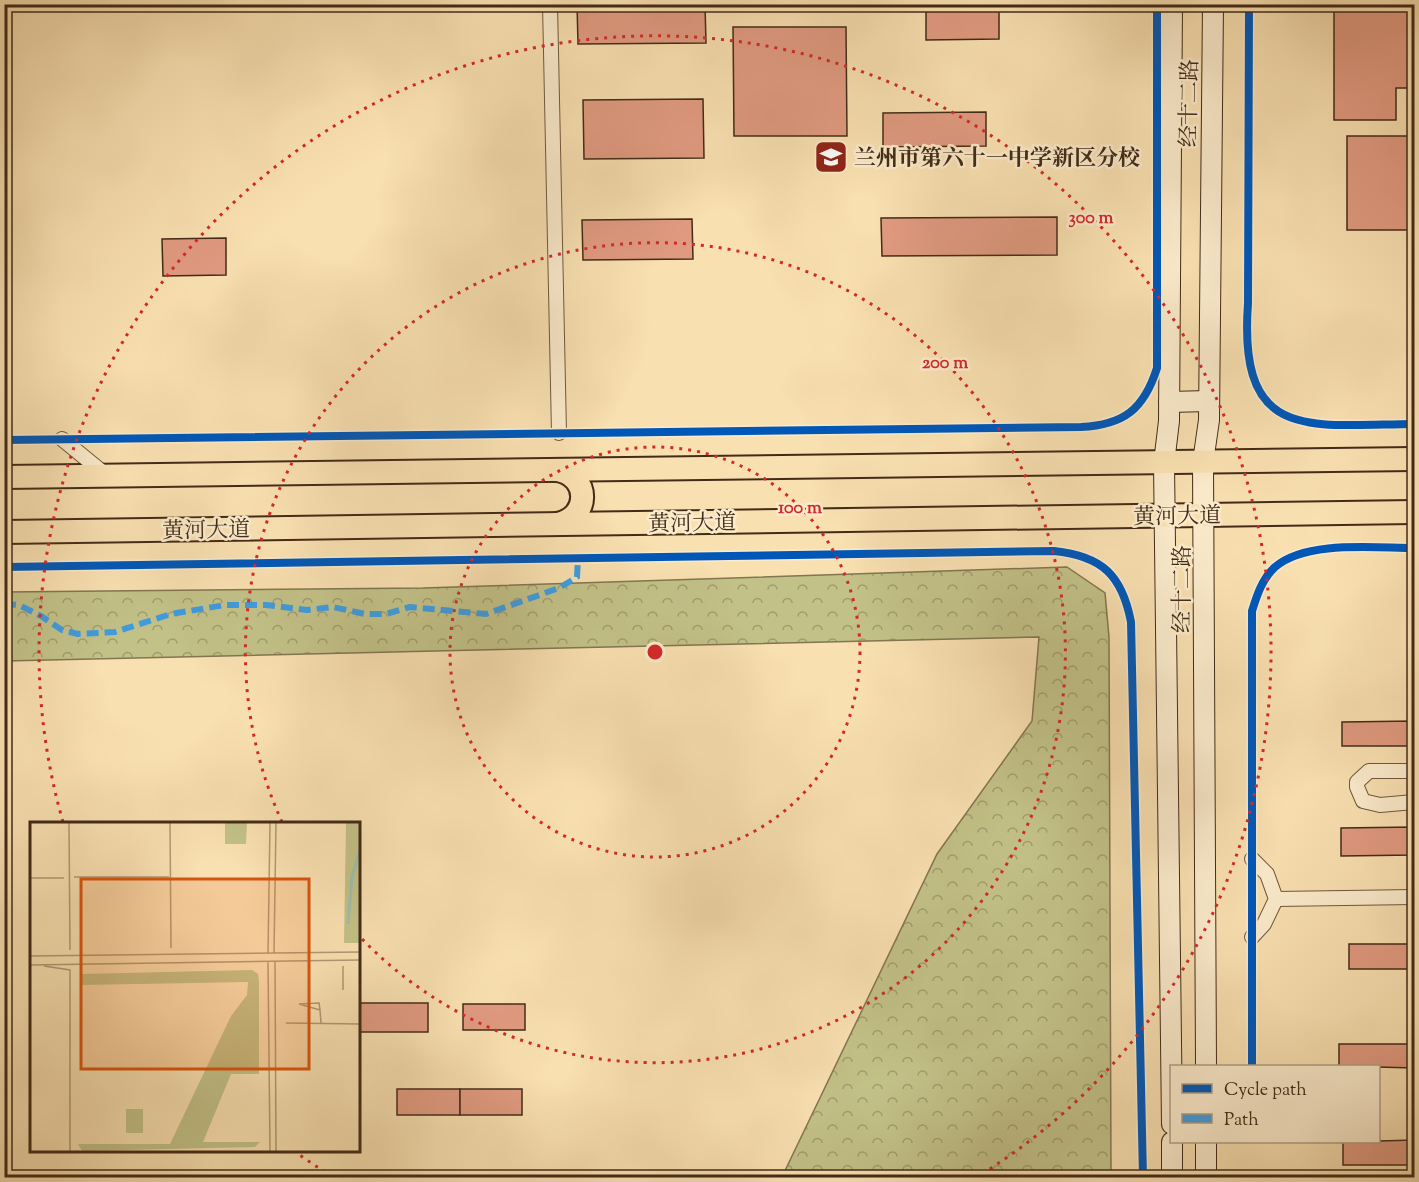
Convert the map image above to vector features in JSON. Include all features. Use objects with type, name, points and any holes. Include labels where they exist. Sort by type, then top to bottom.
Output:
[{"type":"main road","points":[[1171,1065],[1164,463],[1169,421],[1172,4]]},
{"type":"main road","name":"经十二路","points":[[1206,1065],[1203,462],[1209,420],[1213,4]]},
{"type":"main road","points":[[1169,402],[1209,401]]},
{"type":"main road","points":[[4,477],[1414,459]]},
{"type":"main road","points":[[555,524],[573,518],[582,502],[582,492],[573,477],[556,470]]},
{"type":"main road","name":"黄河大道","points":[[4,532],[1414,512]]},
{"type":"main road","points":[[1172,1143],[1172,1178]]},
{"type":"main road","points":[[1206,1143],[1206,1178]]},
{"type":"street","points":[[550,4],[559,433]]},
{"type":"street","points":[[62,440],[106,475]]},
{"type":"street","points":[[1414,771],[1369,771],[1357,782],[1363,801],[1380,805],[1414,801]]},
{"type":"street","points":[[1252,859],[1267,874],[1276,899],[1264,924],[1252,937]]},
{"type":"street","points":[[1276,899],[1414,897]]},
{"type":"green space","points":[[1067,567],[1105,593],[1109,637],[1111,1177],[782,1177],[937,854],[1032,721],[1039,637],[5,661],[5,592],[423,588]]},
{"type":"building","points":[[577,4],[705,4],[706,43],[578,44]]},
{"type":"building","points":[[1334,4],[1414,4],[1414,88],[1396,88],[1396,120],[1334,120]]},
{"type":"building","points":[[999,9],[999,39],[926,40],[926,10]]},
{"type":"building","points":[[733,27],[846,27],[847,136],[734,136]]},
{"type":"building","points":[[703,99],[704,158],[584,159],[583,100]]},
{"type":"building","points":[[986,112],[986,146],[883,147],[883,113]]},
{"type":"building","points":[[1347,136],[1414,136],[1414,230],[1347,230]]},
{"type":"building","points":[[1057,217],[1057,255],[882,256],[881,218]]},
{"type":"building","points":[[692,219],[693,259],[583,260],[582,220]]},
{"type":"building","points":[[226,238],[226,275],[163,276],[162,239]]},
{"type":"building","points":[[1414,721],[1414,746],[1342,746],[1342,722]]},
{"type":"building","points":[[1414,827],[1414,855],[1341,856],[1341,828]]},
{"type":"building","points":[[1349,944],[1414,944],[1414,969],[1349,969]]},
{"type":"building","points":[[360,1003],[428,1003],[428,1032],[360,1032]]},
{"type":"building","points":[[463,1004],[525,1004],[525,1030],[463,1030]]},
{"type":"building","points":[[1339,1044],[1414,1044],[1414,1068],[1339,1065]]},
{"type":"building","points":[[397,1089],[460,1089],[460,1115],[397,1115]]},
{"type":"building","points":[[460,1089],[522,1089],[522,1115],[460,1115]]},
{"type":"building","points":[[1414,1140],[1414,1165],[1343,1165],[1343,1143],[1380,1143],[1380,1141]]},
{"type":"building","points":[[301,1171],[369,1171],[369,1178],[301,1178]]},
{"type":"building","points":[[369,1171],[438,1171],[438,1178],[369,1178]]},
{"type":"building","points":[[438,1171],[506,1171],[506,1178],[438,1178]]},
{"type":"building","points":[[189,1172],[249,1172],[249,1178],[189,1178]]},
{"type":"marked path","points":[[4,604],[19,605],[62,630],[78,634],[115,632],[171,614],[225,605],[266,605],[307,610],[333,607],[365,614],[386,614],[410,607],[486,614],[559,588],[577,577],[578,558]]},
{"type":"cycle path","points":[[4,440],[1081,427],[1109,423],[1121,418],[1139,404],[1157,368],[1157,4]]},
{"type":"cycle path","points":[[1249,4],[1248,348],[1255,381],[1268,403],[1287,416],[1312,423],[1414,424]]},
{"type":"cycle path","points":[[1252,1065],[1252,611],[1263,582],[1275,567],[1288,558],[1322,549],[1342,547],[1414,548]]},
{"type":"cycle path","points":[[4,567],[1054,551],[1097,563],[1115,580],[1122,592],[1131,622],[1143,1178]]},
{"type":"place","name":"兰州市第六十一中学新区分校","points":[[831,157]]}]
